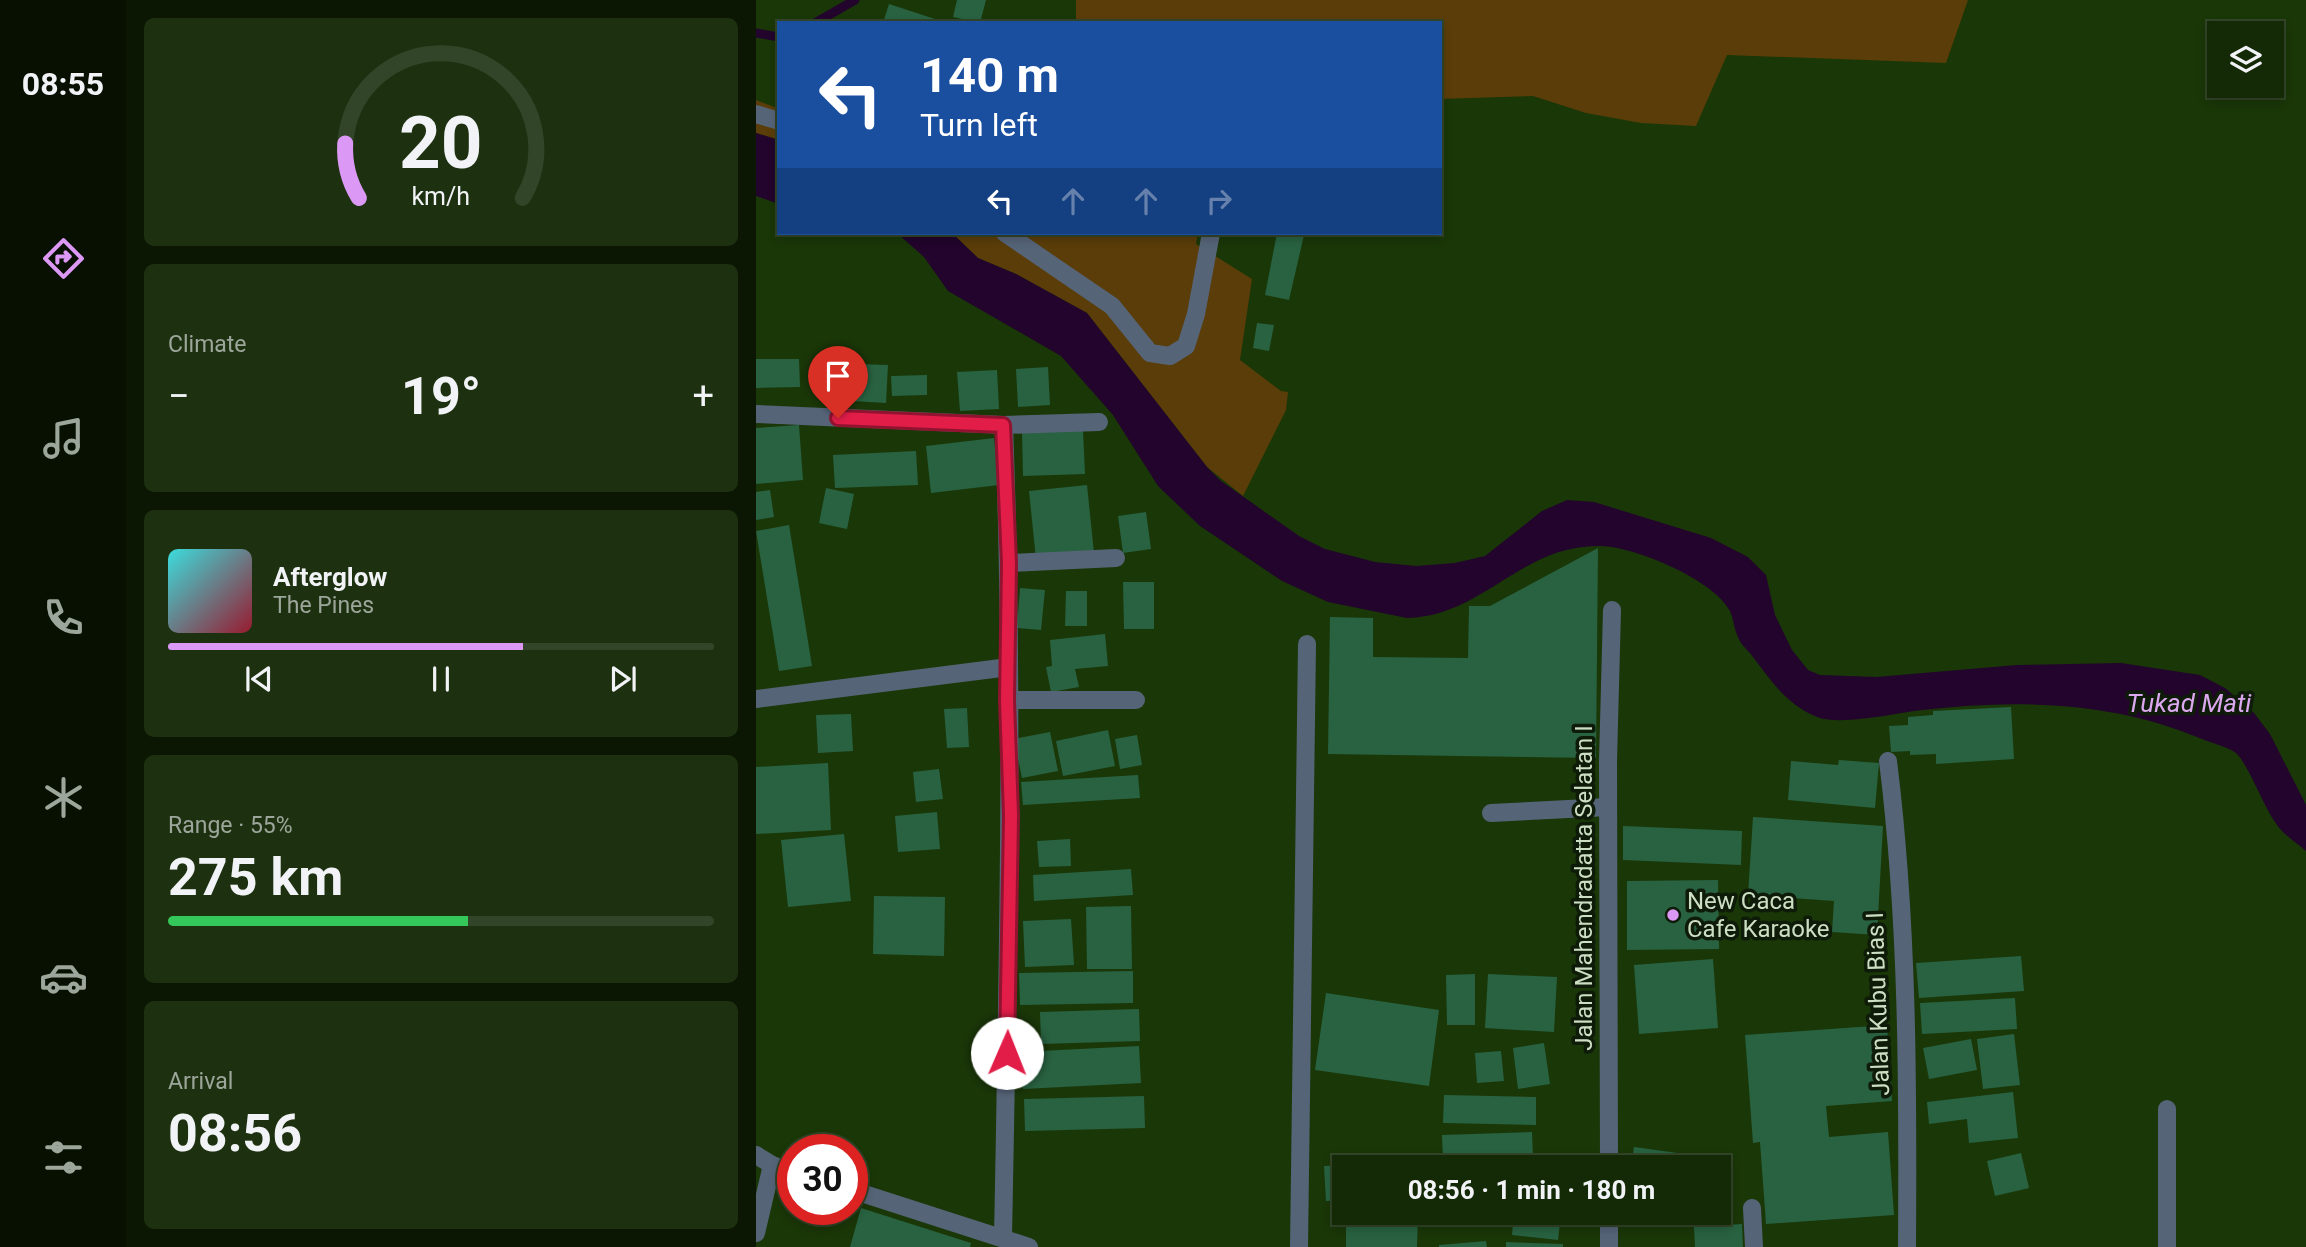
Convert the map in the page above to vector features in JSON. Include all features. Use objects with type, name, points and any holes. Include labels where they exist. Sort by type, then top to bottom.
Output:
[{"type":"street","points":[[756,114],[777,120]]},
{"type":"street","points":[[1008,235],[1112,306],[1150,352],[1170,356],[1186,346],[1196,314],[1211,235]]},
{"type":"street","points":[[756,414],[1003,425],[1099,422]]},
{"type":"street","points":[[1003,425],[1009,563],[1007,700],[1011,816],[1003,1238]]},
{"type":"street","points":[[1009,563],[1116,558]]},
{"type":"street","name":"Jalan Mahendradatta Selatan I","points":[[1609,1155],[1608,807],[1612,610]]},
{"type":"street","points":[[1299,1247],[1307,643]]},
{"type":"street","points":[[756,699],[1009,667]]},
{"type":"street","points":[[1007,700],[1136,700]]},
{"type":"street","name":"Jalan Kubu Bias I","points":[[1888,761],[1896,826],[1903,951],[1907,1247]]},
{"type":"street","points":[[1491,813],[1608,807]]},
{"type":"street","points":[[2167,1109],[2167,1247]]},
{"type":"street","points":[[756,1155],[777,1167]]},
{"type":"street","points":[[756,1233],[772,1165]]},
{"type":"street","points":[[868,1195],[1029,1247]]},
{"type":"street","points":[[1752,1208],[1754,1247]]},
{"type":"street","points":[[1609,1225],[1609,1247]]},
{"type":"shaded area","points":[[1076,0],[1968,0],[1946,63],[1727,55],[1696,126],[1641,123],[1586,113],[1533,96],[1442,99],[1442,21],[1076,21]]},
{"type":"shaded area","points":[[756,100],[777,108],[777,139],[756,133]]},
{"type":"shaded area","points":[[954,235],[1198,235],[1196,244],[1252,279],[1240,360],[1281,391],[1288,392],[1286,410],[1243,496],[1207,467],[1087,313],[1016,274],[978,258]]},
{"type":"water","points":[[756,133],[777,139],[777,203],[756,196]]},
{"type":"water","name":"Tukad Mati","points":[[899,235],[954,235],[978,258],[1016,274],[1087,313],[1207,467],[1221,481],[1299,536],[1325,549],[1375,562],[1416,566],[1455,563],[1485,556],[1542,511],[1567,500],[1594,502],[1711,538],[1748,557],[1766,575],[1775,615],[1792,650],[1808,670],[1820,675],[1876,677],[2017,665],[2121,663],[2200,675],[2225,688],[2254,713],[2270,734],[2306,805],[2306,851],[2278,826],[2246,766],[2236,753],[2168,726],[2099,710],[2029,704],[1922,710],[1854,720],[1817,717],[1797,706],[1773,684],[1741,643],[1730,611],[1721,599],[1691,577],[1633,552],[1601,546],[1573,548],[1525,567],[1459,606],[1434,614],[1407,618],[1328,602],[1282,581],[1200,526],[1158,486],[1113,415],[1061,356],[948,291],[924,257]]},
{"type":"building","points":[[957,0],[986,0],[981,21],[953,17]]},
{"type":"building","points":[[889,4],[941,21],[884,21]]},
{"type":"building","points":[[1277,235],[1304,235],[1289,300],[1265,295]]},
{"type":"building","points":[[1257,323],[1274,325],[1269,351],[1253,348]]},
{"type":"building","points":[[756,359],[799,359],[800,387],[756,388]]},
{"type":"building","points":[[854,364],[888,365],[886,403],[852,401]]},
{"type":"building","points":[[1048,367],[1050,405],[1018,407],[1016,369]]},
{"type":"building","points":[[997,370],[999,409],[960,411],[957,372]]},
{"type":"building","points":[[927,375],[927,395],[892,396],[891,376]]},
{"type":"building","points":[[799,425],[803,480],[756,484],[756,428]]},
{"type":"building","points":[[1083,430],[1085,474],[1023,476],[1022,431]]},
{"type":"building","points":[[994,438],[999,485],[931,493],[926,446]]},
{"type":"building","points":[[916,451],[918,485],[835,488],[833,455]]},
{"type":"building","points":[[1087,485],[1094,553],[1036,559],[1029,491]]},
{"type":"building","points":[[826,488],[854,494],[847,529],[819,523]]},
{"type":"building","points":[[770,490],[774,517],[756,520],[756,492]]},
{"type":"building","points":[[1146,512],[1151,549],[1123,553],[1118,516]]},
{"type":"building","points":[[789,525],[812,666],[779,671],[756,531]]},
{"type":"building","points":[[1598,548],[1596,758],[1328,754],[1330,617],[1373,618],[1373,657],[1468,658],[1469,606],[1490,606]]},
{"type":"building","points":[[1123,582],[1154,582],[1154,629],[1124,629]]},
{"type":"building","points":[[1020,588],[1045,590],[1041,630],[1017,628]]},
{"type":"building","points":[[1066,591],[1087,591],[1087,626],[1065,626]]},
{"type":"building","points":[[1105,634],[1108,666],[1075,669],[1079,687],[1051,692],[1046,667],[1052,666],[1050,640]]},
{"type":"building","points":[[2011,707],[2014,759],[1936,764],[1936,754],[1910,755],[1910,751],[1891,752],[1889,726],[1908,725],[1908,717],[1933,715],[1933,711]]},
{"type":"building","points":[[967,708],[969,747],[947,748],[944,709]]},
{"type":"building","points":[[851,714],[853,751],[818,753],[816,715]]},
{"type":"building","points":[[1108,730],[1115,766],[1063,776],[1056,741]]},
{"type":"building","points":[[1050,732],[1058,771],[1022,778],[1014,739]]},
{"type":"building","points":[[1137,735],[1142,765],[1120,769],[1115,739]]},
{"type":"building","points":[[1839,760],[1879,763],[1875,808],[1788,800],[1791,761],[1838,765]]},
{"type":"building","points":[[828,763],[831,830],[756,834],[756,767]]},
{"type":"building","points":[[939,769],[943,799],[916,802],[913,772]]},
{"type":"building","points":[[1138,775],[1140,798],[1023,805],[1021,782]]},
{"type":"building","points":[[937,812],[940,849],[898,852],[895,816]]},
{"type":"building","points":[[1753,817],[1883,826],[1877,935],[1832,932],[1834,901],[1748,895]]},
{"type":"building","points":[[1623,826],[1742,831],[1741,865],[1623,860]]},
{"type":"building","points":[[844,834],[851,901],[788,907],[781,840]]},
{"type":"building","points":[[1070,839],[1071,866],[1039,867],[1037,841]]},
{"type":"building","points":[[1131,869],[1133,895],[1034,901],[1033,875]]},
{"type":"building","name":"New Caca Cafe Karaoke","points":[[1718,880],[1719,949],[1627,950],[1627,881]]},
{"type":"building","points":[[874,896],[945,897],[944,956],[873,954]]},
{"type":"building","points":[[1131,906],[1132,969],[1087,969],[1086,907]]},
{"type":"building","points":[[1071,919],[1074,965],[1025,967],[1023,921]]},
{"type":"building","points":[[2021,956],[2024,991],[1919,998],[1916,963]]},
{"type":"building","points":[[1713,959],[1718,1028],[1639,1034],[1634,965]]},
{"type":"building","points":[[1133,971],[1133,1003],[1020,1005],[1019,973]]},
{"type":"building","points":[[1475,974],[1475,1025],[1447,1025],[1446,975]]},
{"type":"building","points":[[1488,974],[1557,977],[1554,1032],[1485,1028]]},
{"type":"building","points":[[1326,993],[1439,1010],[1429,1086],[1315,1070]]},
{"type":"building","points":[[2015,998],[2017,1029],[1922,1034],[1920,1003]]},
{"type":"building","points":[[1139,1009],[1140,1041],[1041,1044],[1040,1012]]},
{"type":"building","points":[[1887,1025],[1892,1101],[1826,1106],[1829,1137],[1888,1132],[1894,1215],[1766,1224],[1760,1142],[1753,1143],[1745,1035]]},
{"type":"building","points":[[2014,1034],[2020,1085],[1983,1089],[1977,1039]]},
{"type":"building","points":[[1971,1039],[1977,1070],[1929,1079],[1923,1048]]},
{"type":"building","points":[[1544,1043],[1550,1084],[1518,1089],[1513,1048]]},
{"type":"building","points":[[1139,1046],[1141,1083],[1023,1089],[1021,1052]]},
{"type":"building","points":[[1501,1051],[1504,1081],[1477,1083],[1475,1053]]},
{"type":"building","points":[[2013,1092],[2018,1138],[1969,1143],[1967,1119],[1929,1124],[1927,1102]]},
{"type":"building","points":[[1444,1095],[1536,1097],[1536,1125],[1443,1123]]},
{"type":"building","points":[[1144,1096],[1145,1128],[1025,1131],[1024,1099]]},
{"type":"building","points":[[1532,1132],[1533,1155],[1443,1155],[1442,1135]]},
{"type":"building","points":[[1634,1147],[1692,1155],[1633,1155]]},
{"type":"building","points":[[2021,1153],[2029,1188],[1995,1196],[1987,1161]]},
{"type":"building","points":[[1324,1166],[1332,1166],[1332,1201],[1326,1201]]},
{"type":"building","points":[[868,1210],[971,1243],[970,1247],[850,1247],[856,1225],[868,1225]]},
{"type":"building","points":[[1742,1224],[1743,1247],[1695,1247],[1694,1227]]},
{"type":"building","points":[[1346,1225],[1418,1225],[1417,1247],[1346,1247]]},
{"type":"building","points":[[1513,1225],[1560,1225],[1558,1240],[1512,1235]]},
{"type":"building","points":[[1486,1241],[1487,1247],[1439,1247],[1439,1245]]},
{"type":"building","points":[[1506,1242],[1563,1244],[1563,1247],[1506,1247]]},
{"type":"waterway","points":[[818,21],[855,0]]},
{"type":"waterway","points":[[756,33],[777,37]]},
{"type":"place","name":"New Caca Cafe Karaoke","points":[[1673,915]]},
{"type":"route","points":[[838,418],[1003,425],[1009,563],[1007,700],[1011,816],[1007,1053]]}]
